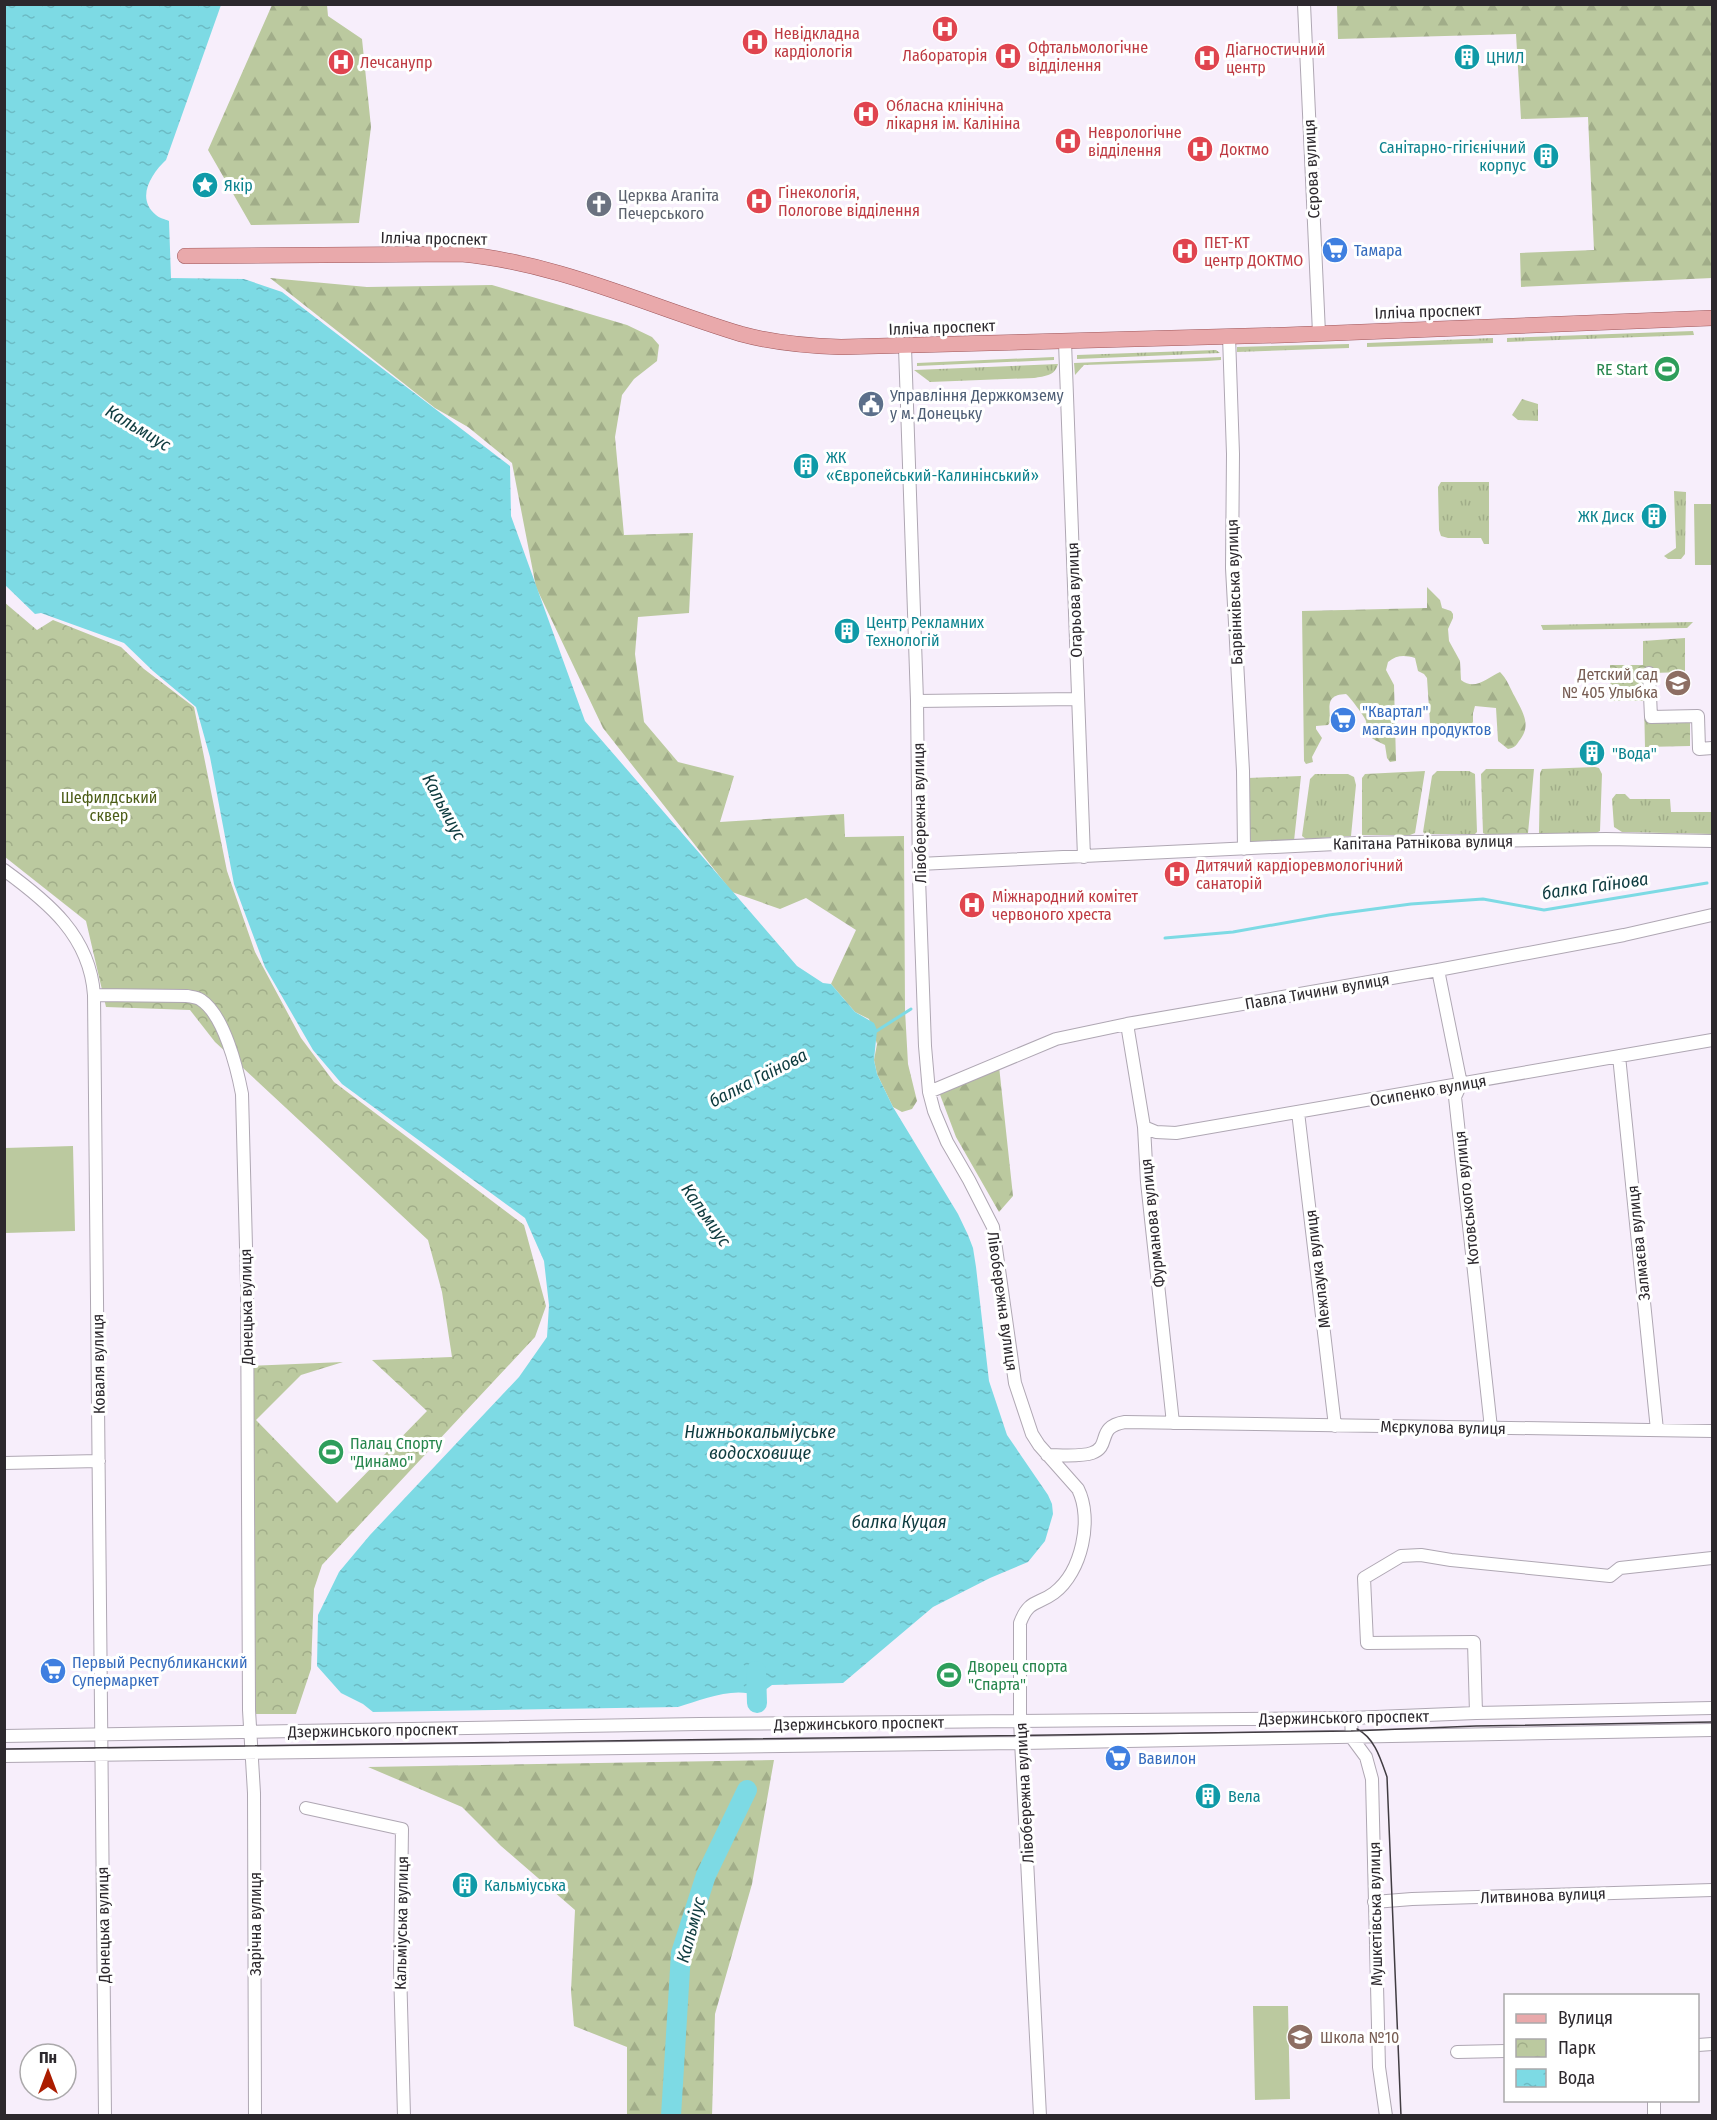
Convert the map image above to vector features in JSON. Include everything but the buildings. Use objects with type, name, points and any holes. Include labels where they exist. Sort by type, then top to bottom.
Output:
[{"type":"main road","name":"Ілліча проспект","points":[[185,256],[461,254],[493,257],[521,262],[582,279],[742,334],[775,341],[841,348],[1713,318]]},
{"type":"street","name":"Сєрова вулиця","points":[[1304,4],[1319,333]]},
{"type":"street","name":"Барвінківська вулиця","points":[[1229,336],[1233,454],[1232,568],[1244,771],[1244,849]]},
{"type":"street","name":"Огарьова вулиця","points":[[1065,342],[1084,857]]},
{"type":"street","name":"Лівобережна вулиця","points":[[905,347],[917,701],[919,864],[925,1046],[929,1092],[947,1142],[993,1227],[1015,1383],[1032,1434],[1047,1455],[1071,1480],[1082,1497],[1083,1536],[1075,1566],[1066,1581],[1053,1594],[1031,1605],[1020,1623],[1020,1721],[1040,2115]]},
{"type":"street","points":[[1649,673],[1651,717],[1698,716],[1699,749],[1713,748]]},
{"type":"street","points":[[917,701],[1078,699]]},
{"type":"street","name":"Капітана Ратнікова вулиця","points":[[919,864],[1410,842],[1606,839],[1713,841]]},
{"type":"street","name":"Коваля вулиця","points":[[4,870],[56,912],[74,937],[93,979],[101,1734]]},
{"type":"street","name":"Павла Тичини вулиця","points":[[929,1092],[1056,1039],[1127,1024],[1624,935],[1713,915]]},
{"type":"street","name":"Котовського вулиця","points":[[1438,970],[1461,1084],[1455,1097],[1491,1428]]},
{"type":"street","name":"Донецька вулиця","points":[[94,995],[187,996],[200,999],[210,1009],[222,1029],[236,1063],[242,1094],[246,1262],[250,1732]]},
{"type":"street","name":"Фурманова вулиця","points":[[1127,1024],[1144,1127],[1147,1182],[1173,1423]]},
{"type":"street","name":"Осипенко вулиця","points":[[1144,1127],[1156,1132],[1176,1133],[1713,1040]]},
{"type":"street","name":"Залмаєва вулиця","points":[[1619,1056],[1657,1430]]},
{"type":"street","name":"Межлаука вулиця","points":[[1298,1112],[1335,1426]]},
{"type":"street","name":"Мєркулова вулиця","points":[[1047,1455],[1092,1453],[1100,1447],[1112,1424],[1125,1422],[1713,1431]]},
{"type":"street","points":[[4,1463],[99,1461]]},
{"type":"street","points":[[1476,1713],[1474,1642],[1367,1643],[1364,1578],[1401,1556],[1421,1555],[1610,1576],[1620,1568],[1713,1558]]},
{"type":"street","name":"Дзержинського проспект","points":[[4,1736],[699,1724],[1351,1718],[1713,1708]]},
{"type":"street","name":"Мушкетівська вулиця","points":[[1351,1718],[1352,1738],[1366,1757],[1372,1779],[1379,2067],[1386,2115]]},
{"type":"street","name":"Дзержинського проспект","points":[[4,1756],[779,1747],[1713,1730]]},
{"type":"street","name":"Зарічна вулиця","points":[[250,1732],[254,1793],[255,2115]]},
{"type":"street","name":"Донецька вулиця","points":[[101,1734],[105,2115]]},
{"type":"street","name":"Кальміуська вулиця","points":[[306,1809],[402,1829],[400,1968],[404,2115]]},
{"type":"street","name":"Литвинова вулиця","points":[[1374,1902],[1423,1898],[1713,1890]]},
{"type":"street","points":[[1456,2052],[1504,2051]]},
{"type":"green space","name":"Лечсанупр","points":[[272,5],[327,5],[328,16],[362,39],[371,127],[359,223],[251,225],[208,150]]},
{"type":"green space","points":[[1337,5],[1712,5],[1712,278],[1521,287],[1520,253],[1594,250],[1588,117],[1521,119],[1516,34],[1338,39]]},
{"type":"green space","points":[[270,278],[367,287],[492,285],[627,325],[652,337],[659,345],[657,361],[634,379],[622,395],[615,437],[624,535],[693,533],[689,613],[638,617],[635,654],[644,722],[678,762],[734,776],[720,822],[844,814],[845,837],[904,836],[905,1010],[908,1064],[917,1101],[912,1109],[902,1112],[893,1107],[877,1074],[874,1060],[877,1044],[869,1019],[855,1012],[831,984],[856,930],[806,898],[780,909],[732,892],[603,728],[536,587],[512,463],[468,427],[435,408]]},
{"type":"green space","points":[[1693,331],[1694,335],[1507,342],[1507,338]]},
{"type":"green space","points":[[1493,338],[1493,343],[1367,347],[1367,343]]},
{"type":"green space","points":[[1349,344],[1349,348],[1237,352],[1237,347]]},
{"type":"green space","points":[[1216,350],[1220,353],[1077,359],[1077,355]]},
{"type":"green space","points":[[1054,357],[1054,360],[917,366],[917,363]]},
{"type":"green space","points":[[1221,357],[1221,360],[1207,361],[1084,365],[1075,375],[1074,363]]},
{"type":"green space","points":[[1058,364],[1052,373],[1034,378],[930,382],[914,370]]},
{"type":"green space","points":[[1522,399],[1538,404],[1538,421],[1518,420],[1512,415]]},
{"type":"green space","points":[[1441,482],[1489,482],[1489,544],[1484,544],[1481,538],[1441,536],[1438,487]]},
{"type":"green space","points":[[1674,491],[1686,492],[1685,554],[1681,559],[1668,559],[1664,556],[1676,548]]},
{"type":"green space","points":[[1694,504],[1712,504],[1712,565],[1695,565]]},
{"type":"green space","points":[[1427,587],[1440,600],[1442,608],[1453,614],[1448,629],[1449,641],[1460,661],[1461,680],[1476,684],[1500,672],[1507,681],[1521,708],[1526,724],[1518,743],[1508,749],[1498,741],[1496,708],[1475,706],[1473,722],[1467,729],[1449,727],[1435,730],[1430,723],[1427,678],[1418,671],[1415,658],[1401,656],[1388,662],[1386,670],[1394,685],[1396,761],[1390,762],[1385,745],[1368,733],[1365,719],[1346,694],[1335,697],[1330,702],[1328,725],[1316,726],[1322,738],[1312,757],[1313,762],[1306,764],[1304,761],[1302,611],[1427,608]]},
{"type":"green space","name":"Шефилдський сквер","points":[[4,602],[37,630],[53,620],[121,647],[144,669],[194,707],[227,871],[255,952],[301,1038],[334,1082],[524,1225],[546,1306],[535,1337],[322,1565],[314,1589],[311,1669],[296,1714],[255,1714],[251,1366],[343,1362],[301,1375],[256,1420],[337,1503],[427,1411],[372,1360],[452,1357],[442,1292],[428,1240],[215,1042],[190,1010],[106,1007],[86,921],[5,857]]},
{"type":"green space","points":[[1693,622],[1687,628],[1543,630],[1541,625]]},
{"type":"green space","points":[[1685,638],[1685,672],[1652,673],[1653,720],[1690,720],[1690,746],[1645,747],[1644,701],[1611,701],[1610,665],[1643,665],[1643,641]]},
{"type":"green space","points":[[1599,768],[1602,774],[1600,831],[1596,833],[1539,833],[1540,773],[1542,769]]},
{"type":"green space","points":[[1486,769],[1534,769],[1528,833],[1487,835],[1483,833],[1481,774]]},
{"type":"green space","points":[[1425,771],[1415,833],[1410,835],[1362,835],[1362,778],[1365,774]]},
{"type":"green space","points":[[1437,771],[1469,771],[1475,774],[1477,832],[1475,834],[1425,834],[1423,832],[1432,776]]},
{"type":"green space","points":[[1315,774],[1348,774],[1354,777],[1356,785],[1351,836],[1306,839],[1302,836],[1310,779]]},
{"type":"green space","points":[[1301,776],[1294,841],[1250,841],[1248,778]]},
{"type":"green space","points":[[1616,794],[1625,794],[1630,799],[1670,799],[1671,812],[1712,812],[1712,834],[1622,832],[1614,827],[1612,799]]},
{"type":"green space","points":[[999,1066],[1013,1196],[999,1212],[956,1137],[939,1092]]},
{"type":"green space","points":[[73,1146],[75,1231],[5,1233],[5,1148]]},
{"type":"green space","points":[[774,1760],[752,1884],[715,2014],[712,2116],[627,2115],[627,2047],[574,2026],[571,1991],[575,1910],[501,1846],[462,1807],[368,1767]]},
{"type":"green space","points":[[1253,2006],[1288,2006],[1290,2099],[1255,2100]]},
{"type":"water","name":"Нижньокальміуське водосховище","points":[[4,5],[221,5],[166,160],[151,179],[146,194],[150,208],[157,216],[169,221],[171,278],[244,279],[282,292],[510,466],[511,516],[585,721],[797,966],[823,983],[831,984],[855,1012],[874,1023],[877,1030],[874,1060],[877,1074],[893,1107],[958,1214],[973,1248],[989,1381],[1007,1435],[1048,1495],[1053,1514],[1045,1541],[1028,1562],[990,1578],[933,1607],[843,1683],[772,1685],[757,1696],[748,1693],[728,1693],[678,1707],[373,1712],[341,1693],[317,1666],[318,1615],[339,1572],[370,1535],[519,1377],[547,1337],[549,1305],[544,1261],[525,1218],[342,1084],[313,1050],[265,967],[234,884],[210,757],[196,707],[124,643],[41,613],[35,614],[5,585]]},
{"type":"waterway","name":"балка Гаїнова","points":[[1165,938],[1233,932],[1329,915],[1411,904],[1483,899],[1544,910],[1707,883]]},
{"type":"waterway","points":[[875,1032],[911,1009]]},
{"type":"waterway","name":"Кальмиус","points":[[756,1671],[757,1703]]},
{"type":"waterway","name":"Кальміус","points":[[671,2116],[681,1953],[706,1875],[747,1790]]},
{"type":"tram line","points":[[4,1749],[1351,1731],[1476,1726],[1712,1722]]},
{"type":"tram line","points":[[1357,1729],[1373,1744],[1387,1777],[1401,2116]]},
{"type":"place","name":"Лабораторія","points":[[945,29]]},
{"type":"place","name":"Невідкладна кардіологія","points":[[755,42]]},
{"type":"place","name":"Офтальмологічне відділення","points":[[1008,56]]},
{"type":"place","name":"ЦНИЛ","points":[[1467,57]]},
{"type":"place","name":"Діагностичний центр","points":[[1207,58]]},
{"type":"place","name":"Лечсанупр","points":[[341,62]]},
{"type":"place","name":"Обласна клінічна лікарня ім. Калініна","points":[[866,114]]},
{"type":"place","name":"Неврологічне відділення","points":[[1068,141]]},
{"type":"place","name":"Доктмо","points":[[1200,149]]},
{"type":"place","name":"Санітарно-гігієнічний корпус","points":[[1546,156]]},
{"type":"place","name":"Якір","points":[[205,185]]},
{"type":"place","name":"Гінекологія, Пологове відділення","points":[[759,201]]},
{"type":"place","name":"Церква Агапіта Печерського","points":[[599,204]]},
{"type":"place","name":"Тамара","points":[[1335,250]]},
{"type":"place","name":"ПЕТ-КТ центр ДОКТМО","points":[[1185,251]]},
{"type":"place","name":"RE Start","points":[[1667,369]]},
{"type":"place","name":"Управління Держкомзему у м. Донецьку","points":[[871,404]]},
{"type":"place","name":"ЖК «Європейський-Калинінський»","points":[[806,466]]},
{"type":"place","name":"ЖК Диск","points":[[1654,516]]},
{"type":"place","name":"Центр Рекламних Технологій","points":[[847,631]]},
{"type":"place","name":"Детский сад № 405 Улыбка","points":[[1678,683]]},
{"type":"place","name":"\"Квартал\" магазин продуктов","points":[[1343,720]]},
{"type":"place","name":"\"Вода\"","points":[[1592,753]]},
{"type":"place","name":"Дитячий кардіоревмологічний санаторій","points":[[1177,874]]},
{"type":"place","name":"Міжнародний комітет червоного хреста","points":[[972,905]]},
{"type":"place","name":"Палац Спорту \"Динамо\"","points":[[331,1452]]},
{"type":"place","name":"Первый Республиканский Супермаркет","points":[[53,1671]]},
{"type":"place","name":"Дворец спорта \"Спарта\"","points":[[949,1675]]},
{"type":"place","name":"Вавилон","points":[[1118,1758]]},
{"type":"place","name":"Вела","points":[[1208,1796]]},
{"type":"place","name":"Кальміуська","points":[[465,1885]]},
{"type":"place","name":"Школа №10","points":[[1300,2037]]},
{"type":"water label","name":"балка Куцая","points":[[899,1522]]}]
